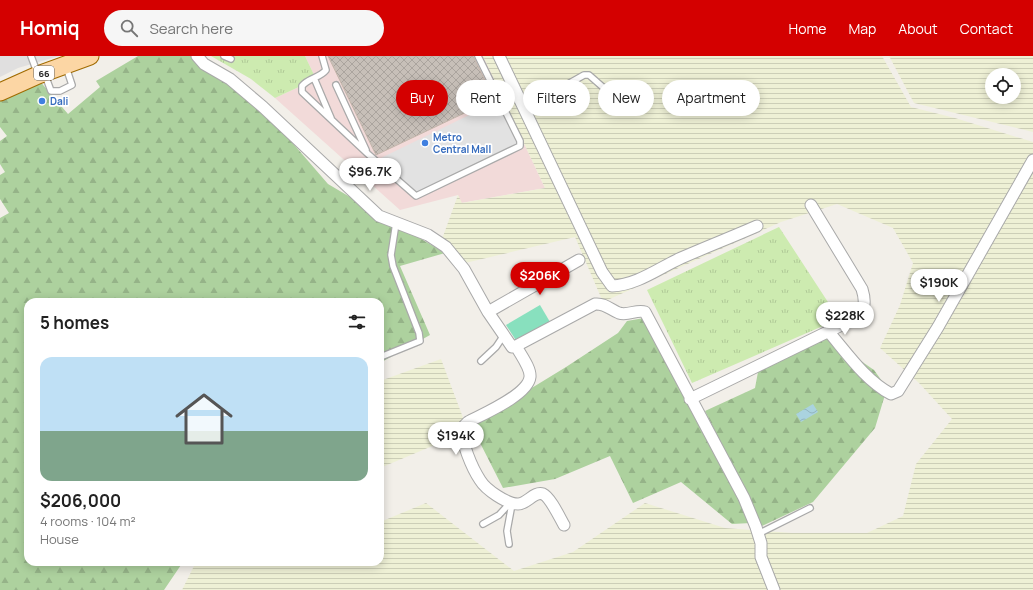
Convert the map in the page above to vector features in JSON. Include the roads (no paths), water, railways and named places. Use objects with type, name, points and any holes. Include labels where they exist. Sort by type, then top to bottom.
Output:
[{"type":"main road","name":"66","points":[[0,92],[41,74],[90,56]]},
{"type":"street","points":[[197,56],[204,64],[230,79],[263,107],[379,216],[428,235],[446,247],[464,269],[488,312],[512,347],[595,304],[600,303],[620,314],[641,311],[648,316],[690,399],[732,475],[758,534],[761,543],[761,557],[774,590]]},
{"type":"street","points":[[498,56],[523,104]]},
{"type":"street","points":[[529,116],[602,272],[612,286],[621,286],[638,280],[681,258],[725,241],[757,226]]},
{"type":"street","points":[[828,330],[863,372],[882,389],[891,394],[898,391],[938,327],[1033,160]]},
{"type":"street","points":[[690,399],[828,330],[856,318],[863,311],[866,300],[862,289],[811,205]]},
{"type":"street","points":[[488,312],[579,260]]},
{"type":"street","points":[[516,346],[529,372],[530,378],[527,384],[514,396],[468,422],[462,428],[461,436],[479,479],[485,486],[511,503],[520,504],[537,494],[543,494],[548,498],[564,524]]},
{"type":"lane","points":[[31,56],[51,91],[60,91],[72,85],[65,65]]},
{"type":"lane","points":[[224,56],[231,59]]},
{"type":"lane","points":[[322,56],[326,70],[314,78],[304,82],[301,89],[368,154],[416,196],[520,146],[520,141],[478,56]]},
{"type":"lane","points":[[575,80],[584,75],[589,75],[598,83]]},
{"type":"lane","points":[[314,78],[332,119]]},
{"type":"lane","points":[[336,85],[368,154]]},
{"type":"lane","points":[[384,356],[420,341],[419,333],[393,266],[392,256],[396,223]]},
{"type":"lane","points":[[480,361],[496,347],[504,335]]},
{"type":"lane","points":[[483,524],[499,515],[511,503]]},
{"type":"lane","points":[[509,544],[507,531],[511,503]]},
{"type":"lane","points":[[758,534],[810,508]]},
{"type":"water","points":[[813,404],[818,412],[801,422],[796,414]]},
{"type":"place","name":"Dali","points":[[42,101]]},
{"type":"place","name":"Metro Central Mall","points":[[425,143]]}]
